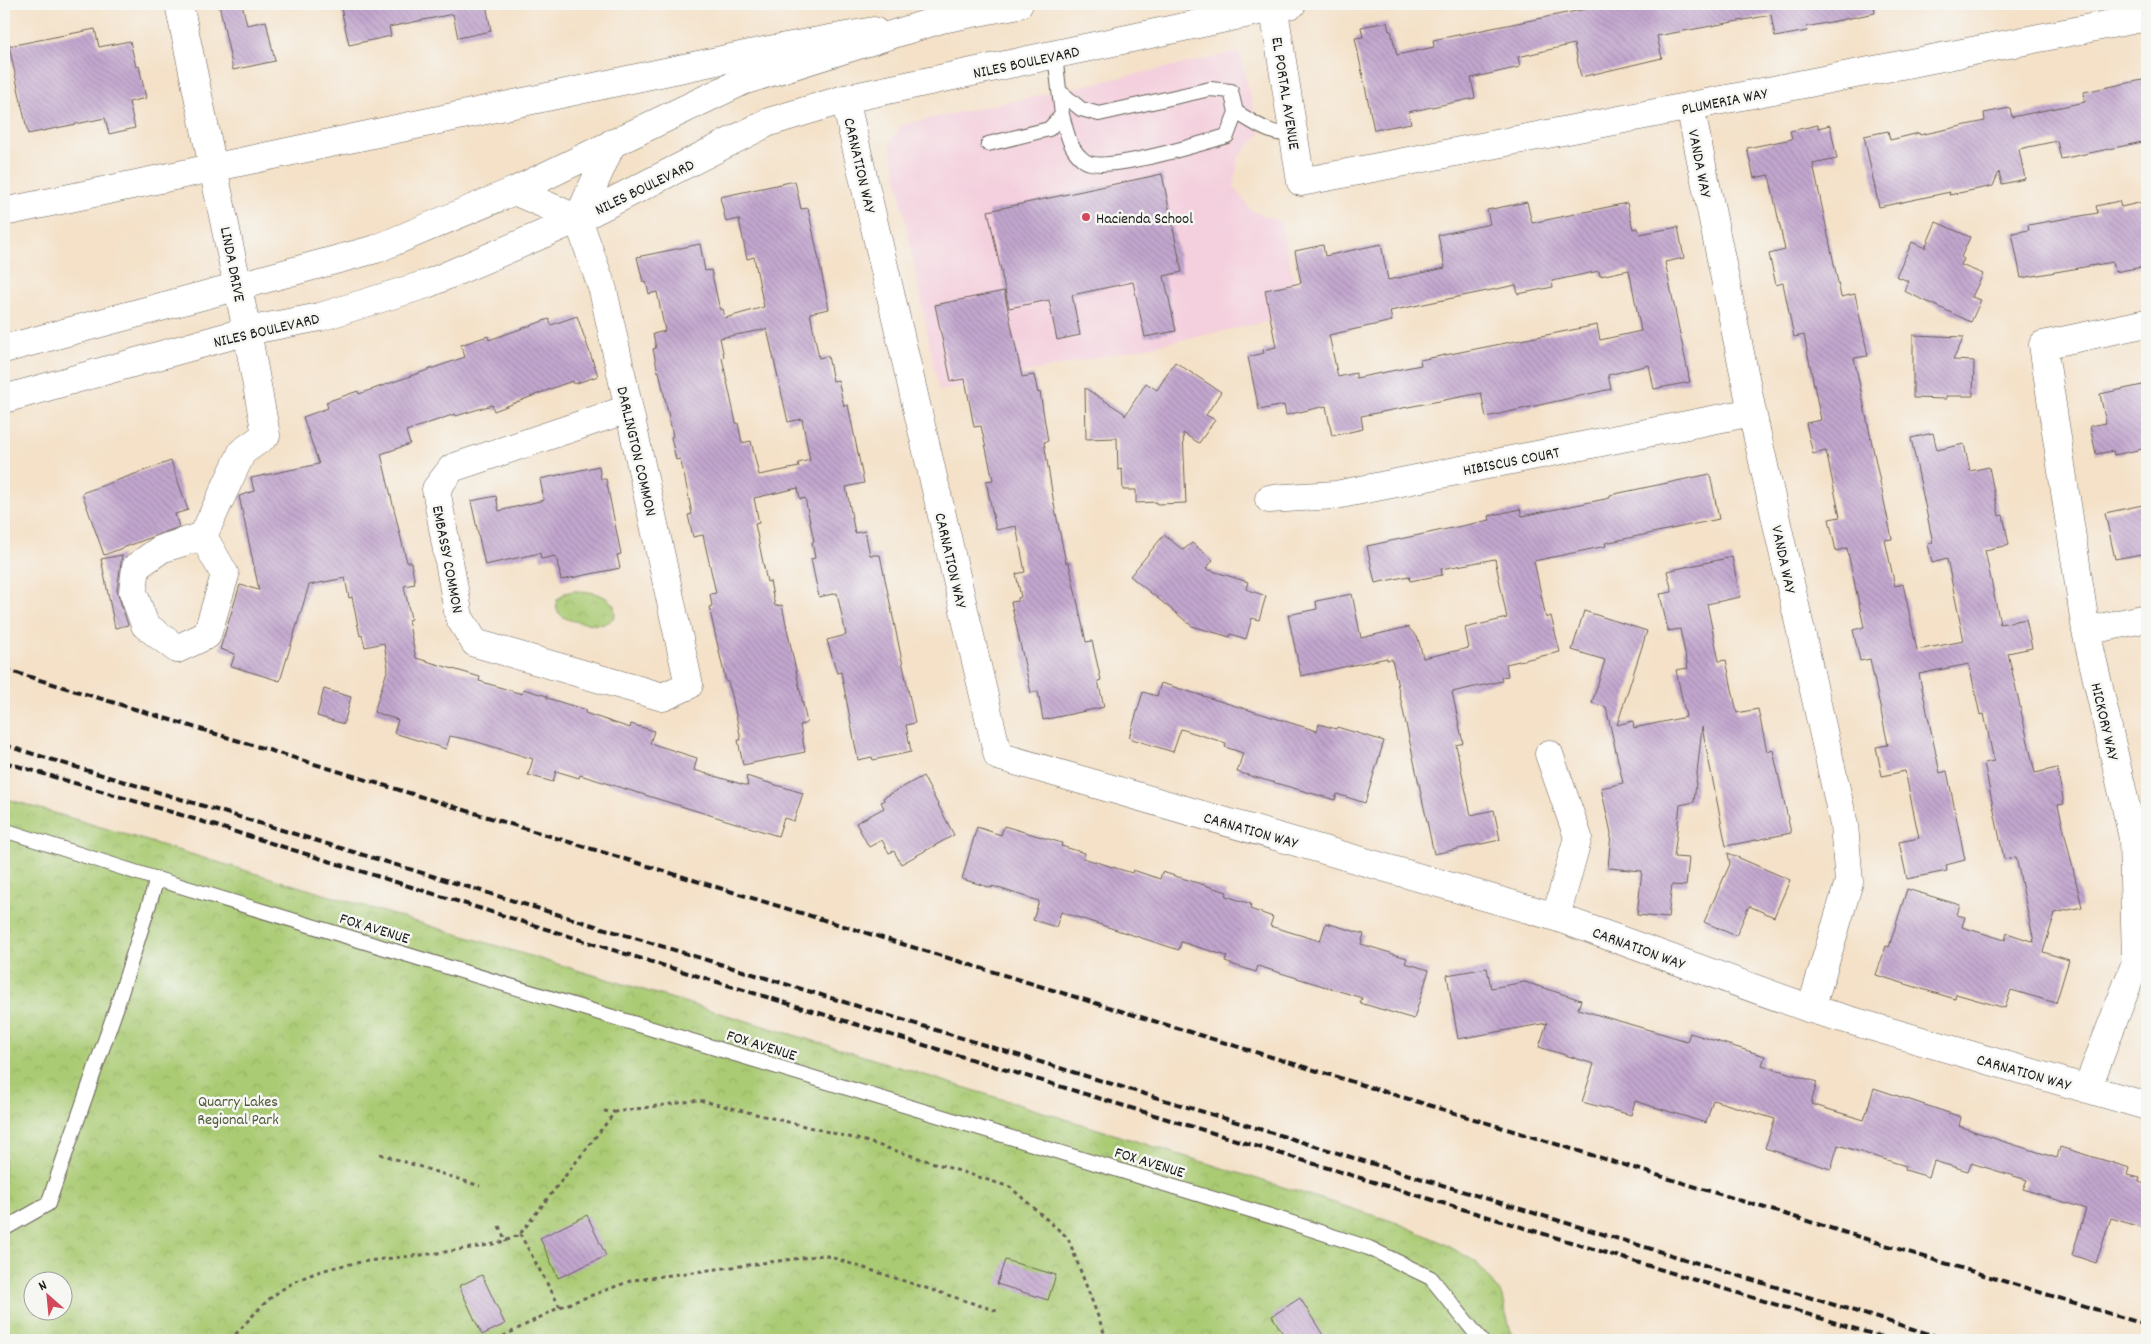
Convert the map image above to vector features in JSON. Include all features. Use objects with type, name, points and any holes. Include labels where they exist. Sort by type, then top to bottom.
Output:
[{"type":"street","name":"LINDA DRIVE","points":[[179,4],[214,166],[266,434],[242,452],[203,536]]},
{"type":"street","points":[[4,212],[769,50],[1019,4]]},
{"type":"street","name":"NILES BOULEVARD","points":[[4,399],[247,331],[320,317],[427,284],[578,219],[769,122],[845,99],[1280,5]]},
{"type":"street","name":"EL PORTAL AVENUE","points":[[1280,5],[1293,133],[1301,182]]},
{"type":"street","name":"PLUMERIA WAY","points":[[1301,182],[2147,16]]},
{"type":"street","points":[[4,349],[376,249],[514,191],[744,81],[942,19]]},
{"type":"street","name":"CARNATION WAY","points":[[845,99],[998,756],[1556,918],[1811,1009],[2147,1106]]},
{"type":"street","name":"VANDA WAY","points":[[1690,106],[1752,412],[1844,825],[1849,882],[1811,1009]]},
{"type":"street","points":[[514,191],[578,219],[612,143]]},
{"type":"street","name":"DARLINGTON COMMON","points":[[578,219],[603,290],[689,685]]},
{"type":"street","name":"HICKORY WAY","points":[[2087,1089],[2136,962],[2133,838],[2086,631],[2043,345],[2147,323]]},
{"type":"street","name":"EMBASSY COMMON","points":[[628,409],[452,468],[436,489],[459,617],[475,643],[663,697],[689,685]]},
{"type":"street","name":"HIBISCUS COURT","points":[[1269,499],[1336,494],[1752,412]]},
{"type":"street","points":[[2086,631],[2147,618]]},
{"type":"street","points":[[1548,754],[1578,837],[1556,918]]},
{"type":"lane","points":[[1055,55],[1059,91],[1062,115],[1072,149],[1087,162],[1118,164],[1227,136],[1236,112],[1231,91],[1210,89],[1099,114],[1081,109],[1059,91]]},
{"type":"lane","points":[[1236,112],[1257,125],[1283,136],[1293,133]]},
{"type":"lane","points":[[988,144],[1049,130],[1062,115]]},
{"type":"lane","name":"FOX AVENUE","points":[[4,830],[157,879],[1280,1219],[1369,1248],[1431,1278],[1481,1340]]},
{"type":"lane","points":[[4,1229],[48,1204],[116,1009],[157,879]]},
{"type":"path","points":[[604,1111],[615,1112],[699,1100],[865,1141],[1010,1187],[1068,1238],[1107,1340]]},
{"type":"path","points":[[230,1340],[272,1297],[293,1283],[318,1271],[338,1266],[506,1242],[520,1234],[615,1112]]},
{"type":"path","points":[[380,1154],[480,1186]]},
{"type":"path","points":[[499,1226],[506,1242]]},
{"type":"path","points":[[520,1234],[560,1307]]},
{"type":"path","points":[[496,1340],[560,1307],[633,1280],[824,1255],[1000,1312]]},
{"type":"shaded area","name":"Hacienda School","points":[[1239,52],[1260,134],[1238,158],[1234,187],[1252,211],[1280,222],[1302,314],[939,391],[890,143],[901,125]]},
{"type":"green space","points":[[574,591],[591,592],[606,598],[614,606],[615,616],[609,622],[599,625],[565,618],[558,611],[557,600],[565,593]]},
{"type":"green space","name":"Quarry Lakes Regional Park","points":[[4,798],[870,1058],[1395,1222],[1443,1243],[1476,1262],[1501,1294],[1513,1340],[4,1340]]},
{"type":"building","points":[[219,4],[242,4],[247,25],[266,21],[275,61],[233,70]]},
{"type":"building","points":[[340,4],[486,4],[491,31],[458,38],[453,14],[389,27],[391,36],[349,45]]},
{"type":"building","points":[[1611,4],[1874,4],[1875,13],[1806,27],[1807,31],[1775,37],[1771,15],[1657,36],[1662,58],[1581,77],[1574,44],[1518,57],[1520,67],[1471,78],[1475,98],[1408,112],[1411,123],[1374,130],[1355,38],[1363,37],[1361,27],[1387,22],[1397,55],[1434,47],[1433,40]]},
{"type":"building","points":[[95,29],[99,47],[130,41],[136,67],[139,66],[146,98],[129,102],[135,128],[109,134],[105,118],[28,134],[9,46]]},
{"type":"building","points":[[2147,79],[2147,141],[2061,159],[2057,141],[2019,149],[2025,179],[2002,184],[1999,172],[1993,186],[1949,195],[1950,192],[1879,207],[1864,136],[1888,131],[1890,140],[1919,133],[1920,135],[1985,121],[1984,113],[2010,108],[2012,117],[2085,102],[2084,92]]},
{"type":"building","points":[[1818,125],[1818,128],[1830,125],[1837,159],[1813,164],[1841,297],[1855,294],[1868,356],[1854,358],[1892,539],[1885,540],[1895,586],[1903,584],[1917,650],[1964,641],[1947,559],[1932,563],[1928,544],[1933,543],[1911,438],[1933,433],[1937,450],[1964,444],[1970,471],[1989,467],[1999,516],[2003,515],[2009,545],[1985,550],[2000,624],[2026,619],[2032,648],[2008,653],[2035,773],[2057,768],[2064,804],[2058,805],[2082,907],[2055,913],[2043,952],[2069,960],[2056,1003],[2011,990],[2005,1008],[1956,994],[1955,999],[1876,975],[1886,946],[1889,947],[1907,889],[1960,905],[1957,915],[1965,917],[1962,927],[2005,940],[2007,933],[2034,942],[2016,857],[2004,859],[1984,763],[1994,761],[1984,714],[1980,715],[1969,664],[1919,674],[1940,773],[1947,771],[1965,860],[1946,865],[1947,871],[1907,879],[1899,842],[1919,838],[1905,771],[1882,776],[1876,747],[1888,745],[1870,659],[1860,661],[1853,630],[1864,627],[1847,548],[1836,551],[1829,519],[1840,517],[1826,451],[1813,454],[1806,423],[1821,420],[1804,335],[1794,337],[1783,283],[1776,285],[1769,254],[1785,250],[1769,175],[1754,178],[1747,148],[1792,139],[1790,131]]},
{"type":"building","points":[[1162,174],[1182,272],[1164,276],[1176,331],[1145,337],[1133,282],[1072,295],[1080,335],[1057,340],[1049,300],[1009,308],[988,211]]},
{"type":"building","points":[[795,181],[801,209],[808,208],[829,309],[810,313],[819,358],[828,356],[833,381],[838,380],[844,406],[848,405],[864,483],[846,487],[855,533],[865,531],[870,555],[880,555],[915,723],[906,725],[911,752],[873,760],[872,757],[858,760],[841,672],[837,673],[827,640],[846,635],[837,593],[819,597],[811,559],[815,558],[812,542],[814,541],[805,498],[800,499],[798,488],[754,498],[759,523],[755,524],[767,582],[770,581],[775,606],[782,605],[807,723],[800,725],[805,752],[743,765],[738,740],[741,740],[732,695],[728,682],[726,682],[709,607],[712,606],[710,594],[716,593],[703,535],[693,537],[688,515],[692,514],[684,474],[680,459],[676,460],[671,437],[673,436],[653,349],[656,348],[653,334],[665,331],[657,292],[649,294],[646,281],[643,282],[637,257],[700,244],[705,271],[711,270],[720,310],[723,309],[725,318],[764,307],[754,257],[747,259],[739,219],[726,222],[720,197]],"holes":[[[767,329],[788,422],[802,419],[810,460],[798,463],[799,467],[759,475],[751,441],[742,443],[738,423],[736,423],[722,358],[724,357],[720,338]]]},
{"type":"building","points":[[2119,201],[2121,207],[2147,201],[2147,266],[2115,272],[2113,262],[2021,278],[2012,233],[2029,230],[2028,225],[2098,213],[2096,206]]},
{"type":"building","points":[[1527,202],[1532,223],[1627,203],[1633,229],[1638,228],[1640,234],[1678,227],[1684,258],[1665,262],[1690,382],[1654,389],[1649,365],[1608,375],[1611,389],[1486,417],[1481,393],[1361,416],[1363,429],[1332,436],[1326,406],[1286,415],[1284,405],[1259,410],[1248,357],[1264,353],[1263,350],[1276,347],[1265,290],[1301,283],[1295,251],[1323,245],[1325,256],[1381,244],[1388,280],[1445,268],[1438,235],[1490,224],[1487,210]],"holes":[[[1629,270],[1641,331],[1600,340],[1597,325],[1420,360],[1421,365],[1356,378],[1356,373],[1338,377],[1329,335],[1392,321],[1390,311],[1516,285],[1518,294],[1553,287],[1552,281],[1599,271],[1600,276]]]},
{"type":"building","points":[[1936,222],[1970,237],[1961,257],[1964,259],[1961,265],[1983,274],[1972,297],[1981,300],[1971,322],[1904,291],[1908,281],[1896,276],[1912,242],[1925,248]]},
{"type":"building","points":[[1004,291],[1022,377],[1034,375],[1038,393],[1040,392],[1048,441],[1044,442],[1054,504],[1066,563],[1069,563],[1086,642],[1092,641],[1101,680],[1098,681],[1104,707],[1043,720],[1038,691],[1031,693],[1011,602],[1018,601],[1018,598],[1021,597],[1016,574],[1025,572],[1016,526],[996,530],[986,481],[993,480],[981,426],[974,427],[965,379],[951,381],[935,305]]},
{"type":"building","points":[[577,316],[598,376],[574,384],[573,381],[561,385],[494,411],[492,405],[456,416],[455,414],[406,431],[410,444],[381,454],[403,547],[407,562],[411,562],[415,584],[404,586],[411,619],[408,620],[416,658],[480,677],[479,681],[522,694],[523,689],[547,696],[547,698],[586,710],[585,713],[630,728],[631,724],[654,731],[650,743],[697,758],[694,770],[748,786],[746,776],[803,793],[794,821],[784,818],[778,836],[580,775],[579,778],[556,771],[553,782],[528,775],[533,759],[474,741],[450,736],[446,749],[394,733],[398,720],[374,712],[388,668],[384,643],[365,647],[362,635],[360,636],[352,597],[349,598],[345,578],[309,585],[280,681],[231,666],[235,654],[220,649],[240,585],[259,590],[239,496],[254,491],[251,478],[319,464],[303,417],[328,408],[326,402],[358,391],[359,394],[465,357],[461,345],[488,336],[489,340],[549,319],[551,325]]},
{"type":"building","points":[[1913,335],[1964,337],[1953,360],[1974,361],[1973,396],[1946,396],[1946,399],[1913,398]]},
{"type":"building","points":[[1175,362],[1221,392],[1206,415],[1215,420],[1199,443],[1183,433],[1186,503],[1136,503],[1136,490],[1123,490],[1122,469],[1118,470],[1117,438],[1086,439],[1085,388],[1124,413],[1125,416],[1146,383],[1157,390]]},
{"type":"building","points":[[2147,384],[2147,448],[2114,455],[2113,451],[2096,454],[2090,426],[2106,423],[2100,394]]},
{"type":"building","points":[[171,461],[188,510],[175,514],[179,527],[104,555],[82,493]]},
{"type":"building","points":[[599,466],[601,479],[606,479],[621,554],[617,555],[620,568],[561,580],[556,556],[541,559],[540,553],[485,565],[471,501],[496,496],[499,511],[544,500],[540,479]]},
{"type":"building","points":[[1710,474],[1719,519],[1605,543],[1606,546],[1534,561],[1546,618],[1551,616],[1560,652],[1506,664],[1508,676],[1501,677],[1502,681],[1452,692],[1463,743],[1456,745],[1471,815],[1494,810],[1500,840],[1434,854],[1392,659],[1387,660],[1387,658],[1301,676],[1288,615],[1317,609],[1316,601],[1352,594],[1361,638],[1408,627],[1418,638],[1423,658],[1469,648],[1465,628],[1507,618],[1495,559],[1441,569],[1442,575],[1410,581],[1409,576],[1375,583],[1367,546],[1490,520],[1489,516],[1520,509],[1522,516],[1610,498],[1610,495]]},
{"type":"building","points":[[2147,504],[2147,553],[2115,559],[2105,513]]},
{"type":"building","points":[[1164,535],[1183,550],[1192,543],[1213,560],[1206,569],[1248,582],[1246,589],[1266,596],[1259,620],[1252,618],[1246,639],[1231,634],[1230,637],[1192,626],[1130,576]]},
{"type":"building","points":[[122,555],[117,591],[128,625],[115,628],[101,559]]},
{"type":"building","points":[[1732,557],[1740,597],[1707,604],[1719,661],[1726,660],[1737,713],[1758,709],[1767,752],[1773,750],[1791,833],[1726,846],[1702,727],[1694,802],[1680,805],[1674,857],[1689,858],[1686,886],[1672,885],[1668,918],[1637,915],[1642,871],[1608,868],[1611,833],[1601,788],[1623,783],[1606,707],[1592,703],[1605,660],[1572,650],[1584,611],[1647,631],[1617,725],[1633,721],[1634,728],[1686,717],[1676,670],[1688,668],[1680,629],[1668,631],[1660,594],[1672,592],[1667,571]]},
{"type":"building","points":[[1161,683],[1317,731],[1319,724],[1336,729],[1337,727],[1384,741],[1365,803],[1337,794],[1335,800],[1237,772],[1243,753],[1225,747],[1226,743],[1181,729],[1173,752],[1129,738],[1143,692],[1157,696]]},
{"type":"building","points":[[324,689],[351,697],[344,724],[317,716]]},
{"type":"building","points":[[923,776],[954,835],[901,864],[894,851],[889,853],[882,840],[869,847],[856,823],[884,808],[881,802],[884,801],[883,798]]},
{"type":"building","points":[[1004,826],[1062,843],[1061,846],[1085,853],[1083,858],[1132,873],[1133,870],[1160,879],[1162,872],[1227,892],[1226,896],[1251,904],[1250,909],[1273,917],[1270,926],[1320,941],[1326,923],[1364,934],[1361,944],[1407,958],[1405,963],[1429,970],[1414,1019],[1360,1003],[1362,998],[1258,966],[1256,972],[1225,962],[1227,956],[1181,942],[1179,950],[1061,912],[1056,927],[1033,920],[1039,901],[992,886],[992,888],[962,879],[977,827],[1001,835]]},
{"type":"building","points":[[1728,853],[1790,880],[1774,917],[1749,906],[1736,936],[1704,922],[1730,864]]},
{"type":"building","points":[[1487,968],[1491,988],[1525,982],[1581,1000],[1578,1009],[1687,1041],[1690,1033],[1765,1056],[1762,1065],[1817,1082],[1811,1104],[1864,1120],[1874,1088],[1961,1117],[1959,1126],[1999,1140],[2057,1158],[2060,1147],[2130,1168],[2128,1175],[2140,1178],[2139,1182],[2147,1185],[2147,1229],[2111,1218],[2096,1263],[2072,1255],[2086,1209],[2023,1189],[2027,1180],[1971,1163],[1968,1171],[1934,1161],[1929,1177],[1905,1170],[1906,1166],[1838,1145],[1831,1169],[1765,1148],[1775,1119],[1713,1100],[1706,1123],[1635,1101],[1631,1115],[1582,1102],[1594,1064],[1539,1047],[1547,1023],[1458,1039],[1447,975]]},
{"type":"building","points":[[587,1215],[606,1256],[558,1278],[540,1238]]},
{"type":"building","points":[[1005,1260],[1056,1275],[1048,1300],[997,1284]]},
{"type":"building","points":[[482,1275],[505,1324],[482,1335],[459,1286]]},
{"type":"building","points":[[1300,1298],[1326,1340],[1287,1340],[1272,1316]]},
{"type":"railway","points":[[4,669],[2147,1325]]},
{"type":"railway","points":[[4,745],[1949,1340]]},
{"type":"railway","points":[[4,762],[178,814],[642,959],[1892,1340]]},
{"type":"place","name":"Hacienda School","points":[[1086,217]]}]
